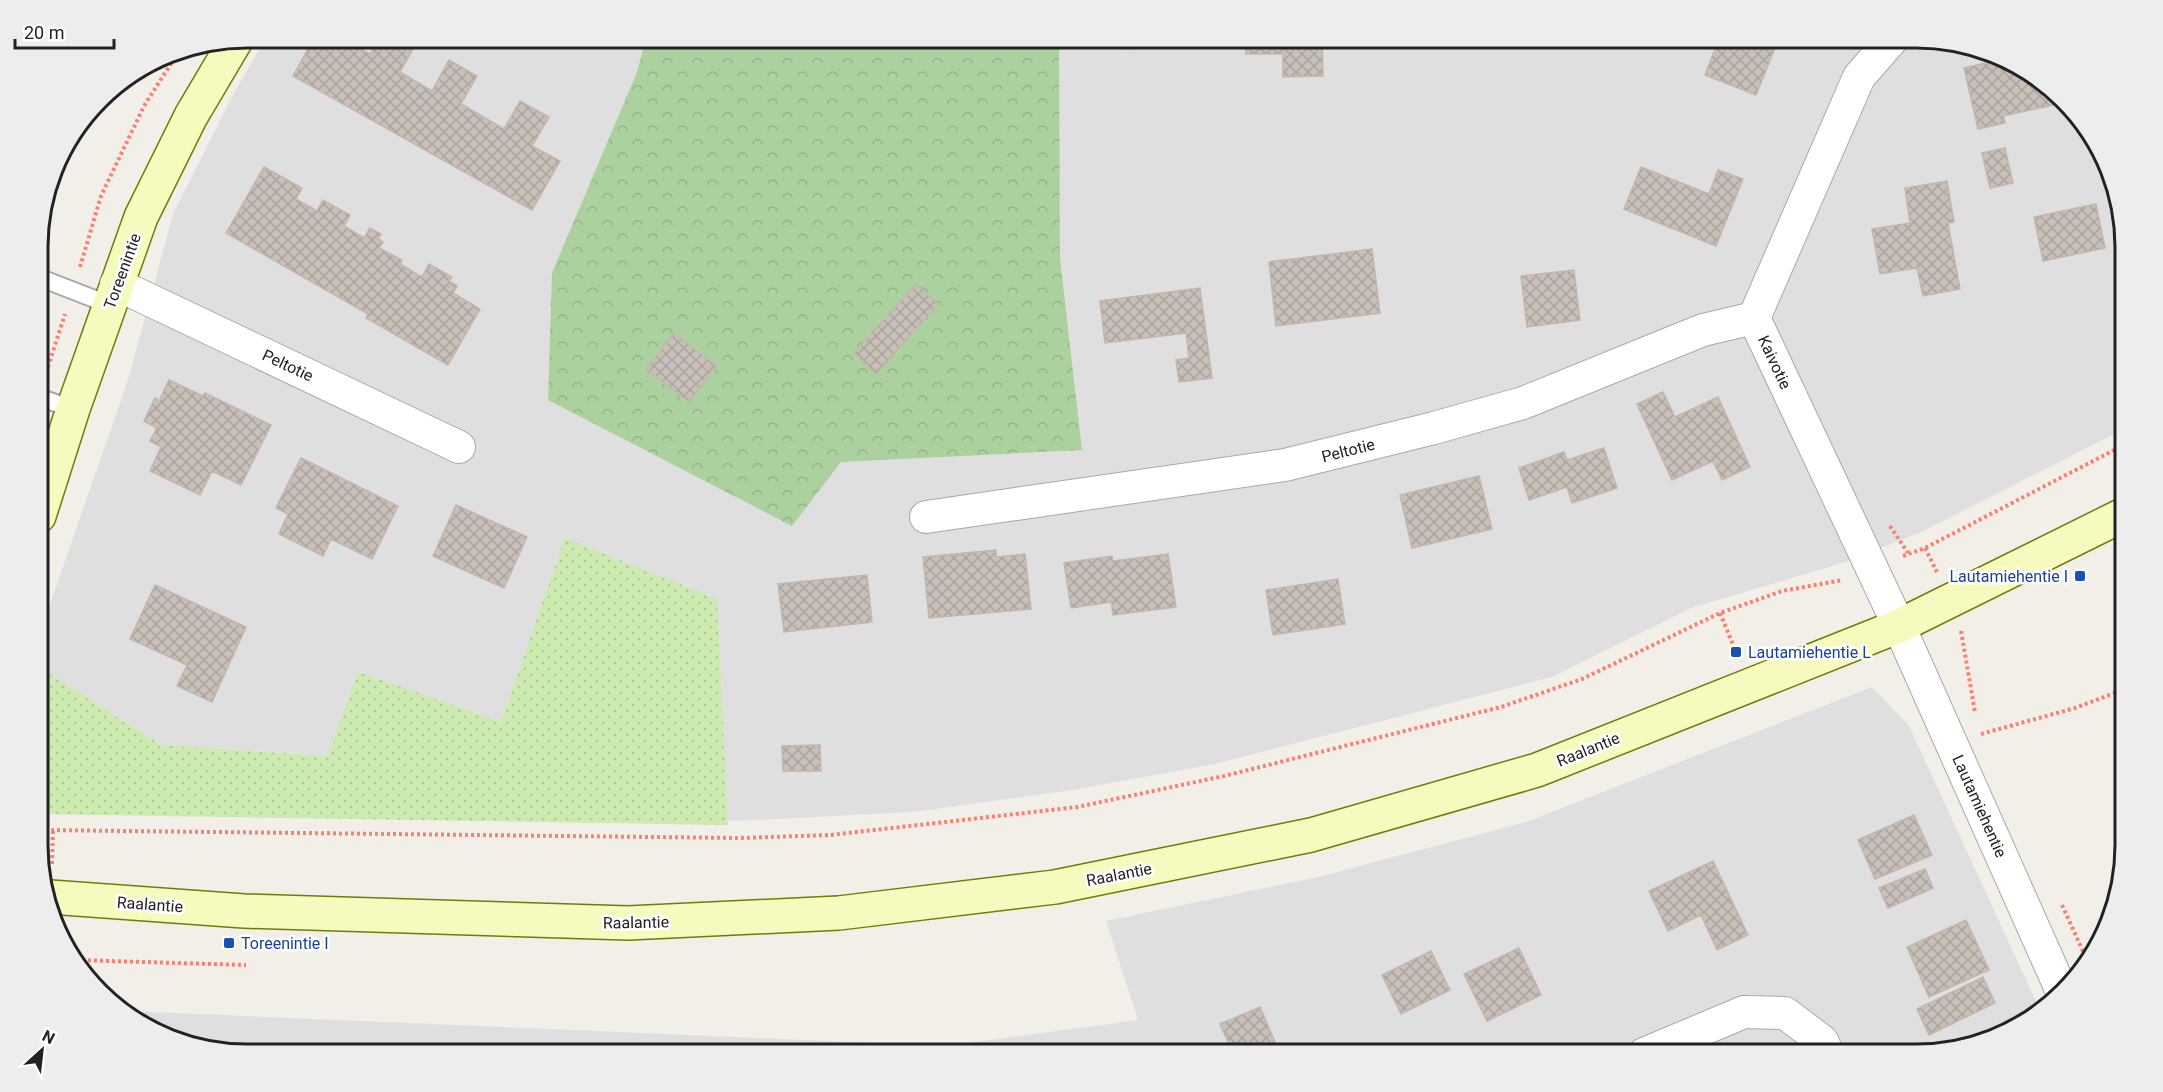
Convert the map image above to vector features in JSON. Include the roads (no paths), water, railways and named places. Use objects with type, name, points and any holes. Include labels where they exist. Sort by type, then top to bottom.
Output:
[{"type":"street","name":"Kaivotie","points":[[1884,48],[1859,77],[1754,318],[1899,626]]},
{"type":"street","name":"Toreenintie","points":[[48,488],[73,409],[141,217],[191,116],[231,49]]},
{"type":"street","name":"Peltotie","points":[[113,295],[459,447]]},
{"type":"street","name":"Peltotie","points":[[926,517],[1297,462],[1523,403],[1703,330],[1754,318]]},
{"type":"street","name":"Raalantie","points":[[55,897],[244,911],[628,923],[838,913],[1055,887],[1311,836],[1537,770],[1899,626],[2115,519]]},
{"type":"street","name":"Lautamiehentie","points":[[1899,626],[2058,984]]},
{"type":"street","points":[[1668,1044],[1744,1012],[1785,1013],[1823,1044]]},
{"type":"lane","points":[[48,281],[73,291],[113,295]]},
{"type":"lane","points":[[48,400],[73,409]]},
{"type":"place","name":"Lautamiehentie I","points":[[2080,576]]},
{"type":"place","name":"Lautamiehentie L","points":[[1736,652]]},
{"type":"place","name":"Toreenintie I","points":[[229,943]]}]
